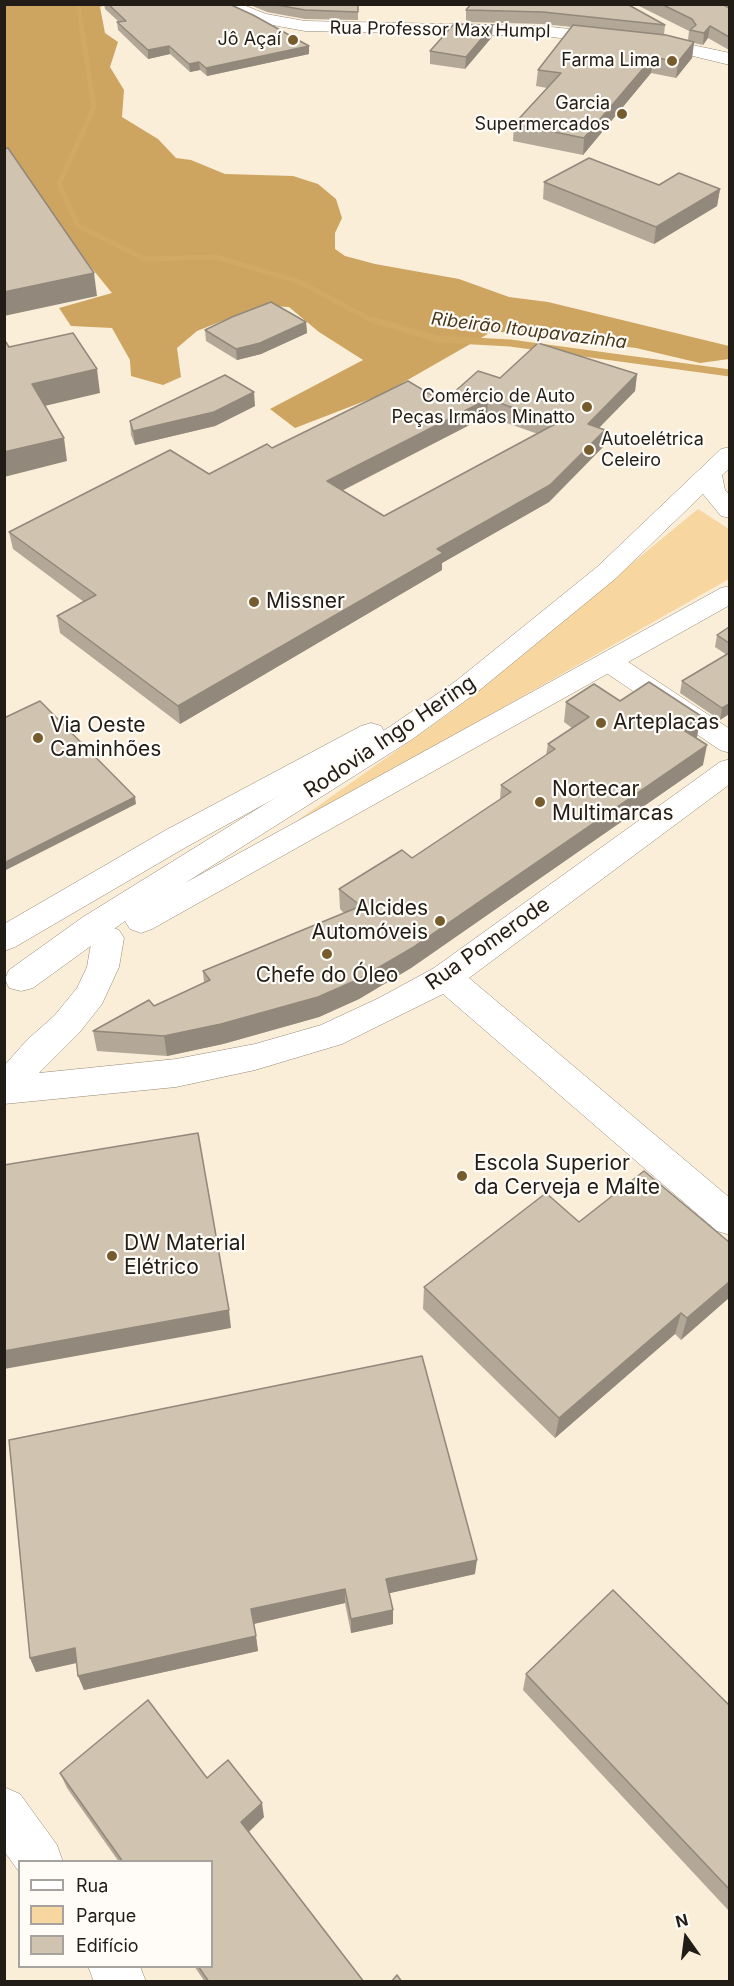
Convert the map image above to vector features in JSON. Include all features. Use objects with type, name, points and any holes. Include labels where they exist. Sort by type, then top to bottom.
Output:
[{"type":"main road","name":"Rua Professor Max Humpl","points":[[223,4],[262,18],[305,26],[542,32],[627,40],[722,57]]},
{"type":"main road","points":[[661,26],[722,57]]},
{"type":"main road","points":[[720,464],[713,491],[729,511]]},
{"type":"main road","name":"Rodovia Ingo Hering","points":[[13,984],[94,926],[401,733],[466,687],[606,573],[720,464]]},
{"type":"main road","name":"Rodovia Ingo Hering","points":[[13,984],[108,938],[347,809],[729,594]]},
{"type":"main road","points":[[609,662],[729,742]]},
{"type":"main road","name":"Rodovia Ingo Hering","points":[[4,939],[177,838],[371,733]]},
{"type":"main road","name":"Rua Pomerode","points":[[4,1090],[176,1073],[255,1057],[330,1035],[391,1007],[446,977],[729,769]]},
{"type":"main road","points":[[4,1090],[39,1049],[67,1024],[90,995],[103,968],[108,938]]},
{"type":"main road","points":[[446,977],[729,1220]]},
{"type":"main road","points":[[4,1810],[39,1860]]},
{"type":"main road","points":[[113,1968],[122,1982]]},
{"type":"green space","points":[[698,509],[729,529],[729,579],[270,840],[454,710]]},
{"type":"shaded area","points":[[5,5],[105,5],[100,7],[105,33],[118,42],[110,67],[124,90],[122,117],[158,139],[176,158],[191,160],[225,174],[293,176],[318,184],[336,199],[342,218],[335,233],[335,249],[345,256],[375,264],[459,279],[509,297],[548,302],[729,346],[729,359],[700,363],[636,348],[493,331],[383,394],[295,428],[270,409],[363,360],[319,332],[289,307],[271,306],[232,317],[197,331],[177,348],[181,377],[163,385],[131,376],[130,360],[112,328],[71,326],[59,308],[112,293],[5,162]]},
{"type":"building","points":[[108,4],[229,4],[309,46],[206,68],[199,62],[189,64],[169,46],[148,50],[117,22],[126,21]]},
{"type":"building","points":[[271,4],[358,4],[358,12],[305,10]]},
{"type":"building","points":[[471,4],[627,4],[665,25],[543,12],[466,10]]},
{"type":"building","points":[[661,4],[722,4],[729,8],[729,37],[710,26],[704,33],[690,30],[696,25],[692,19]]},
{"type":"building","points":[[454,24],[493,25],[466,57],[430,51]]},
{"type":"building","points":[[573,25],[666,35],[694,42],[678,62],[653,57],[584,138],[514,124],[561,73],[538,70]]},
{"type":"building","points":[[8,148],[94,273],[4,292],[4,149]]},
{"type":"building","points":[[589,158],[659,185],[679,173],[720,189],[656,227],[544,182]]},
{"type":"building","points":[[271,302],[306,322],[260,343],[236,349],[205,330],[232,317]]},
{"type":"building","points":[[73,333],[97,369],[32,384],[64,438],[4,452],[4,339],[9,347]]},
{"type":"building","points":[[538,343],[637,374],[588,424],[605,430],[550,485],[437,549],[443,553],[178,706],[57,616],[96,595],[9,532],[170,450],[209,474],[267,444],[272,448],[408,381],[443,402],[478,371],[500,378]],"holes":[[[488,399],[557,423],[384,516],[327,481]]]},
{"type":"building","points":[[225,375],[254,392],[214,412],[133,431],[130,421]]},
{"type":"building","points":[[729,627],[729,643],[717,635]]},
{"type":"building","points":[[729,653],[729,704],[722,708],[682,681]]},
{"type":"building","points":[[649,682],[701,716],[682,729],[707,745],[412,948],[359,979],[318,997],[221,1024],[164,1036],[93,1031],[149,1000],[154,1006],[210,980],[203,971],[361,906],[339,889],[402,850],[412,858],[511,792],[501,785],[555,749],[548,744],[589,717],[566,702],[594,684],[620,701]]},
{"type":"building","name":"Via Oeste Caminhões","points":[[40,701],[135,797],[4,863],[4,718]]},
{"type":"building","name":"DW Material Elétrico","points":[[198,1133],[229,1310],[4,1351],[4,1165]]},
{"type":"building","points":[[644,1171],[729,1242],[729,1282],[687,1318],[681,1313],[559,1418],[424,1287],[546,1193],[579,1222]]},
{"type":"building","points":[[422,1356],[477,1560],[386,1579],[393,1610],[351,1619],[345,1589],[251,1609],[256,1636],[78,1676],[75,1648],[30,1658],[9,1440]]},
{"type":"building","points":[[613,1590],[729,1705],[729,1889],[526,1674]]},
{"type":"building","points":[[148,1700],[207,1778],[228,1760],[262,1803],[241,1822],[364,1982],[209,1982],[199,1968],[213,1968],[213,1860],[122,1860],[60,1773]]},
{"type":"building","points":[[397,1975],[402,1982],[391,1982]]},
{"type":"waterway","name":"Ribeirão Itoupavazinha","points":[[78,4],[94,107],[59,184],[78,226],[145,259],[216,257],[300,282],[375,322]]},
{"type":"waterway","name":"Ribeirão Itoupavazinha","points":[[373,320],[438,339],[510,343],[730,373]]},
{"type":"place","name":"Jô Açaí","points":[[293,40]]},
{"type":"place","name":"Farma Lima","points":[[672,61]]},
{"type":"place","name":"Garcia Supermercados","points":[[622,114]]},
{"type":"place","name":"Comércio de Auto Peças Irmãos Minatto","points":[[587,407]]},
{"type":"place","name":"Autoelétrica Celeiro","points":[[589,450]]},
{"type":"place","name":"Missner","points":[[254,602]]},
{"type":"place","name":"Arteplacas","points":[[601,723]]},
{"type":"place","name":"Via Oeste Caminhões","points":[[38,738]]},
{"type":"place","name":"Nortecar Multimarcas","points":[[540,802]]},
{"type":"place","name":"Alcides Automóveis","points":[[440,921]]},
{"type":"place","name":"Chefe do Óleo","points":[[327,954]]},
{"type":"place","name":"Escola Superior da Cerveja e Malte","points":[[462,1176]]},
{"type":"place","name":"DW Material Elétrico","points":[[112,1256]]}]
